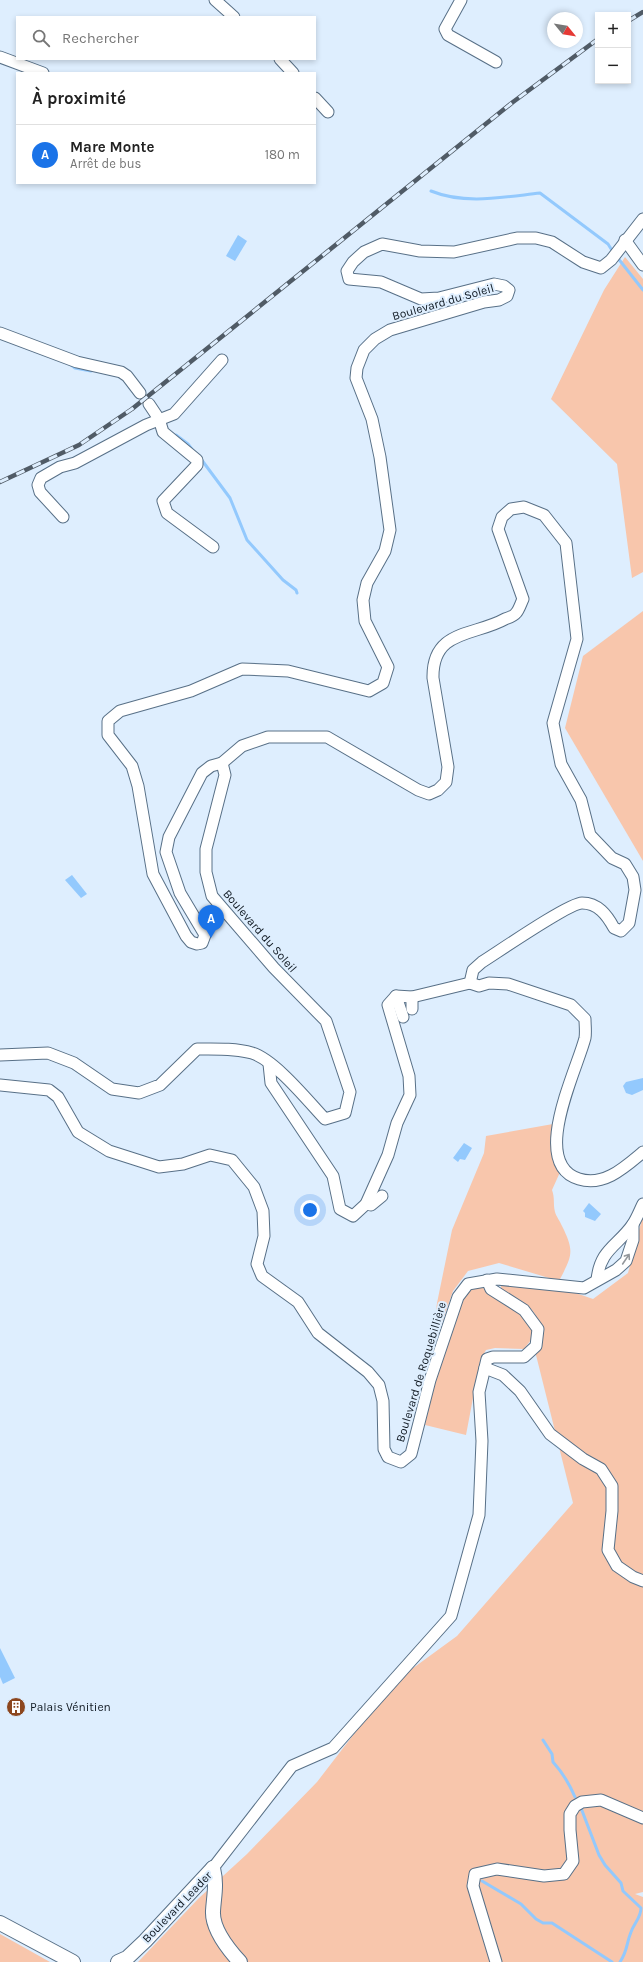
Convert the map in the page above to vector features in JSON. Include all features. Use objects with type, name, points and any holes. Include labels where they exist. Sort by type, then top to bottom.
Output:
[{"type":"street","points":[[216,0],[233,16]]},
{"type":"street","points":[[461,0],[445,29],[448,35],[496,62]]},
{"type":"street","points":[[0,57],[40,72]]},
{"type":"street","points":[[281,60],[292,72]]},
{"type":"street","points":[[316,99],[328,112]]},
{"type":"street","name":"Boulevard du Soleil","points":[[0,1055],[48,1052],[74,1063],[112,1089],[139,1093],[160,1085],[196,1049],[223,1049],[253,1053],[290,1080],[325,1120],[345,1113],[350,1092],[326,1021],[274,968],[212,896],[206,872],[206,849],[225,775],[222,763],[211,766],[202,773],[169,837],[166,852],[180,894],[204,934],[203,942],[197,944],[191,942],[186,936],[153,874],[138,786],[132,766],[108,734],[108,721],[120,711],[191,691],[242,669],[288,671],[369,691],[383,683],[388,666],[365,621],[363,600],[368,583],[385,551],[390,530],[380,456],[372,419],[356,378],[357,368],[364,350],[375,339],[390,330],[484,302],[499,300],[507,296],[509,290],[504,286],[494,284],[439,298],[421,299],[381,282],[349,279],[347,271],[353,262],[364,252],[382,244],[420,250],[454,252],[517,238],[536,238],[552,242],[583,262],[601,268],[611,260],[643,219]]},
{"type":"street","points":[[622,245],[643,265]]},
{"type":"street","points":[[0,333],[77,362],[121,372],[127,376],[140,393]]},
{"type":"street","points":[[63,517],[40,492],[38,485],[42,478],[60,467],[75,463],[159,419],[174,414],[222,360]]},
{"type":"street","points":[[149,404],[159,419],[163,432],[196,460],[197,465],[163,501],[167,512],[213,548]]},
{"type":"street","points":[[222,763],[242,746],[268,737],[328,737],[418,790],[429,794],[438,790],[446,782],[448,767],[433,678],[432,663],[442,648],[453,638],[471,630],[498,623],[516,613],[523,599],[498,529],[502,517],[511,509],[524,507],[544,515],[566,543],[577,639],[553,723],[561,764],[580,800],[590,835],[612,858],[625,864],[633,877],[635,890],[629,922],[622,931],[614,928],[607,915],[596,906],[581,903],[562,912],[482,962],[473,970],[470,983]]},
{"type":"street","points":[[396,996],[412,997],[470,983],[479,986],[489,983],[508,984],[571,1004],[585,1019],[586,1036],[558,1119],[558,1161],[569,1176],[582,1180],[605,1179],[627,1166],[643,1152]]},
{"type":"street","points":[[269,1064],[271,1083],[333,1176],[340,1209],[353,1216],[366,1204],[388,1156],[397,1123],[410,1095],[409,1076],[388,1005],[396,996]]},
{"type":"street","points":[[396,996],[403,1017]]},
{"type":"street","points":[[412,997],[412,1009]]},
{"type":"street","name":"Boulevard de Roquebillière","points":[[0,1085],[49,1090],[58,1097],[78,1132],[109,1152],[159,1167],[183,1164],[210,1155],[232,1160],[254,1187],[264,1211],[264,1236],[257,1264],[262,1276],[298,1302],[318,1333],[368,1372],[379,1385],[383,1401],[384,1449],[388,1457],[401,1462],[411,1454],[430,1380],[458,1296],[468,1284],[487,1280],[513,1280],[584,1288],[616,1270],[626,1261],[633,1240],[633,1224]]},
{"type":"street","points":[[366,1204],[371,1205],[382,1196]]},
{"type":"street","name":"Boulevard de Roquebillière","points":[[597,1280],[598,1270],[610,1247],[633,1224],[643,1204]]},
{"type":"street","points":[[213,1868],[292,1766],[333,1748],[451,1616],[478,1515],[482,1441],[479,1392],[487,1359],[493,1357],[524,1357],[536,1346],[538,1329],[524,1310],[491,1289],[487,1280]]},
{"type":"street","points":[[485,1368],[503,1375],[520,1391],[550,1434],[583,1459],[601,1468],[612,1486],[612,1511],[608,1550],[617,1566],[633,1577],[643,1581]]},
{"type":"street","points":[[496,1962],[473,1886],[475,1874],[497,1869],[544,1876],[564,1874],[573,1861],[570,1814],[575,1806],[582,1802],[600,1800],[643,1818]]},
{"type":"street","name":"Boulevard Leader","points":[[118,1962],[127,1958],[145,1941],[213,1868]]},
{"type":"street","name":"Boulevard Leader","points":[[213,1868],[216,1882],[213,1913],[218,1932],[240,1962]]},
{"type":"street","points":[[0,1923],[73,1962]]},
{"type":"shaded area","points":[[625,257],[643,279],[643,572],[632,578],[617,464],[551,399],[604,290]]},
{"type":"shaded area","points":[[643,611],[643,861],[565,728],[583,656]]},
{"type":"shaded area","points":[[553,1124],[561,1170],[552,1190],[554,1209],[569,1242],[570,1248],[567,1266],[559,1281],[499,1263],[468,1271],[453,1291],[436,1340],[433,1334],[437,1303],[452,1230],[484,1153],[486,1136]]},
{"type":"shaded area","points":[[643,1215],[643,1892],[635,1894],[643,1897],[643,1962],[138,1962],[199,1898],[247,1854],[317,1782],[394,1682],[457,1636],[573,1503],[533,1343],[543,1335],[540,1325],[529,1307],[501,1289],[501,1285],[570,1291],[593,1299],[628,1273]]},
{"type":"shaded area","points":[[473,1287],[483,1288],[523,1314],[533,1332],[531,1340],[524,1349],[495,1348],[486,1350],[480,1361],[466,1435],[425,1425],[437,1372],[463,1292]]},
{"type":"shaded area","points":[[0,1934],[50,1962],[0,1962]]},
{"type":"water","points":[[238,235],[247,241],[235,261],[226,256]]},
{"type":"water","points":[[72,875],[87,894],[81,898],[65,880]]},
{"type":"water","points":[[643,1078],[643,1090],[632,1095],[626,1093],[623,1086],[626,1082]]},
{"type":"water","points":[[464,1143],[472,1148],[465,1160],[460,1159],[458,1162],[453,1158]]},
{"type":"water","points":[[589,1203],[601,1214],[595,1221],[585,1217],[585,1213],[583,1211]]},
{"type":"water","points":[[0,1648],[15,1678],[3,1684],[0,1677]]},
{"type":"waterway","points":[[431,191],[457,198],[471,199],[499,198],[540,193],[608,244],[613,252]]},
{"type":"waterway","points":[[617,257],[643,290]]},
{"type":"waterway","points":[[70,364],[75,368],[91,371]]},
{"type":"waterway","points":[[176,435],[188,444],[194,452]]},
{"type":"waterway","points":[[201,459],[230,498],[247,540],[283,580],[296,590],[297,593]]},
{"type":"waterway","points":[[543,1740],[552,1754],[553,1762],[566,1778],[575,1797]]},
{"type":"waterway","points":[[581,1808],[599,1855],[605,1865],[621,1883],[623,1891],[641,1908],[640,1915],[629,1936],[620,1962]]},
{"type":"waterway","points":[[482,1881],[521,1904],[536,1919],[543,1923],[552,1923],[612,1962]]},
{"type":"railway","points":[[631,19],[643,12]]},
{"type":"railway","points":[[0,482],[79,445],[132,409],[513,102],[595,41]]},
{"type":"place","name":"Mare Monte","points":[[211,938]]},
{"type":"place","name":"Palais Vénitien","points":[[16,1707]]}]
